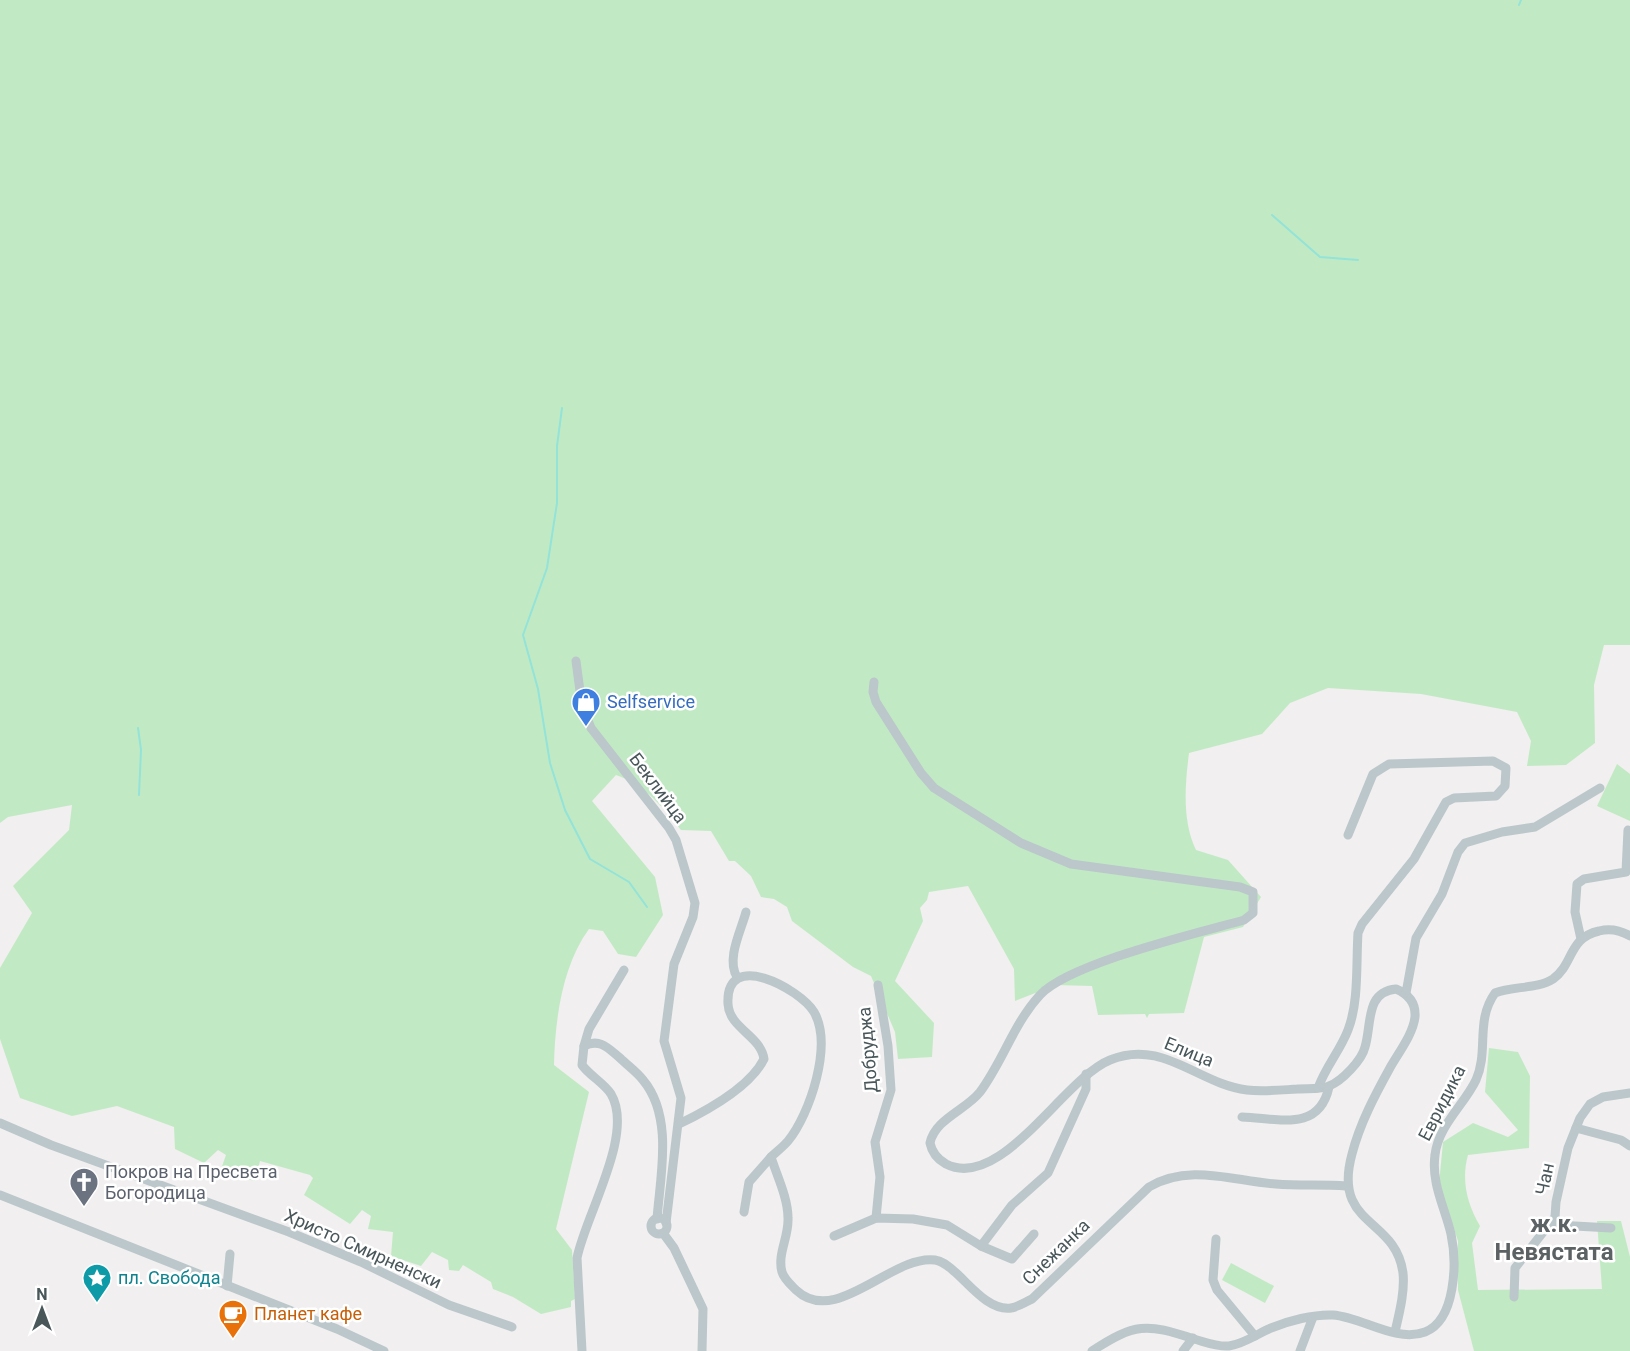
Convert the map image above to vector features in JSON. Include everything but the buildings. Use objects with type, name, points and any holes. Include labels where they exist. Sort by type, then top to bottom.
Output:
[{"type":"street","name":"Беклийца","points":[[576,661],[582,706],[591,728],[669,828],[676,840],[694,896],[693,917],[674,964],[670,983],[664,1041],[679,1087],[679,1124],[666,1223]]},
{"type":"street","name":"Елица","points":[[874,682],[873,692],[876,702],[921,773],[946,797],[1004,833],[1071,864],[1228,885],[1253,892],[1253,913],[1244,920],[1160,943],[1069,976],[1046,990],[1021,1020],[980,1092],[936,1129],[932,1137],[931,1150],[940,1161],[956,1168],[971,1169],[989,1162],[1021,1139],[1086,1074],[1108,1060],[1139,1053],[1156,1054],[1177,1061],[1218,1081],[1247,1090],[1329,1087]]},
{"type":"street","points":[[1318,1088],[1325,1066],[1337,1051],[1351,1022],[1358,933],[1362,924],[1414,859],[1446,802],[1454,798],[1496,796],[1505,786],[1506,768],[1493,761],[1389,764],[1381,767],[1373,774],[1348,835]]},
{"type":"street","points":[[1406,993],[1416,938],[1442,894],[1458,852],[1465,843],[1494,834],[1535,827],[1600,788]]},
{"type":"street","points":[[1628,830],[1626,872],[1584,879],[1577,884],[1575,912],[1581,939],[1589,933],[1604,930],[1620,930],[1630,936]]},
{"type":"street","points":[[737,977],[733,967],[733,958],[746,912]]},
{"type":"street","name":"Евридика","points":[[1092,1351],[1119,1333],[1138,1328],[1162,1328],[1215,1345],[1229,1346],[1272,1327],[1313,1317],[1332,1315],[1356,1319],[1395,1332],[1414,1335],[1428,1331],[1441,1321],[1450,1304],[1454,1256],[1451,1236],[1434,1175],[1435,1153],[1441,1134],[1477,1078],[1486,1006],[1495,993],[1543,983],[1554,978],[1581,939]]},
{"type":"street","points":[[582,1351],[577,1258],[580,1243],[605,1181],[617,1117],[610,1093],[582,1065],[584,1046],[589,1029],[624,970]]},
{"type":"street","points":[[679,1124],[702,1113],[741,1085],[754,1074],[764,1059],[758,1045],[730,1016],[728,1003],[732,982],[737,977],[749,975],[782,986],[802,998],[814,1011],[818,1022],[820,1054],[818,1074],[810,1097],[788,1141],[749,1182],[744,1212]]},
{"type":"street","name":"Добруджа","points":[[876,1218],[880,1177],[875,1142],[891,1090],[888,1046],[878,985]]},
{"type":"street","points":[[1242,1117],[1298,1119],[1312,1116],[1326,1100],[1329,1087],[1341,1077],[1365,1049],[1372,1004],[1380,994],[1396,989],[1406,993],[1413,1004],[1415,1017],[1410,1032],[1365,1114],[1349,1165],[1346,1186],[1357,1209],[1390,1243],[1403,1271],[1400,1311],[1395,1332]]},
{"type":"street","points":[[584,1046],[601,1043],[644,1080],[651,1092],[663,1136],[664,1152],[657,1219],[652,1223],[652,1230],[656,1233],[663,1233]]},
{"type":"street","points":[[981,1245],[1012,1205],[1048,1173],[1086,1089],[1086,1074]]},
{"type":"street","name":"Чан","points":[[1514,1297],[1515,1268],[1555,1217],[1562,1173],[1576,1128],[1586,1109],[1596,1100],[1630,1093]]},
{"type":"street","name":"Христо Смирненски","points":[[0,1123],[51,1145],[289,1233],[361,1262],[449,1305],[512,1328]]},
{"type":"street","points":[[1576,1128],[1621,1140],[1630,1146]]},
{"type":"street","name":"Снежанка","points":[[771,1157],[789,1219],[781,1253],[782,1273],[801,1295],[816,1300],[838,1300],[914,1263],[932,1260],[949,1267],[996,1306],[1010,1308],[1032,1299],[1149,1187],[1160,1180],[1182,1175],[1215,1174],[1253,1182],[1346,1186]]},
{"type":"street","points":[[0,1195],[337,1329],[384,1351]]},
{"type":"street","points":[[1555,1217],[1557,1225],[1611,1228]]},
{"type":"street","points":[[834,1236],[876,1218],[913,1220],[947,1225],[981,1245],[1012,1259],[1034,1234]]},
{"type":"street","points":[[657,1219],[666,1223],[663,1233]]},
{"type":"street","points":[[663,1233],[674,1248],[703,1309],[702,1351]]},
{"type":"street","points":[[1216,1239],[1213,1280],[1217,1290],[1255,1336]]},
{"type":"street","points":[[226,1286],[230,1254]]},
{"type":"street","points":[[1300,1351],[1313,1317]]},
{"type":"street","points":[[1183,1351],[1193,1338]]},
{"type":"green space","points":[[0,0],[1630,0],[1630,645],[1604,645],[1594,685],[1595,743],[1566,765],[1527,766],[1531,741],[1517,712],[1421,694],[1328,688],[1290,703],[1262,734],[1189,753],[1186,790],[1187,815],[1188,827],[1196,850],[1228,860],[1261,897],[1243,927],[1204,937],[1184,1013],[1149,1014],[1147,1018],[1145,1014],[1098,1015],[1092,986],[1056,985],[1015,1001],[1014,969],[968,886],[929,892],[927,900],[920,908],[923,921],[895,981],[934,1023],[932,1057],[898,1059],[895,1032],[871,976],[853,967],[792,921],[787,907],[774,899],[761,897],[751,876],[735,861],[729,861],[711,831],[681,830],[644,790],[616,775],[592,801],[655,877],[663,915],[636,957],[618,954],[603,931],[589,929],[566,976],[558,1012],[554,1065],[589,1092],[556,1229],[572,1250],[575,1299],[571,1301],[571,1307],[541,1314],[513,1297],[493,1289],[491,1282],[463,1265],[459,1271],[449,1270],[448,1260],[432,1252],[421,1266],[391,1256],[393,1232],[368,1229],[371,1216],[362,1210],[350,1224],[304,1195],[313,1178],[310,1175],[260,1161],[255,1181],[220,1172],[226,1155],[218,1150],[204,1163],[175,1149],[174,1127],[117,1106],[72,1116],[20,1098],[0,1039],[0,968],[32,913],[13,886],[69,830],[72,805],[8,817],[0,823]]},
{"type":"green space","points":[[1617,764],[1630,774],[1630,821],[1597,806]]},
{"type":"green space","points":[[1489,1048],[1518,1052],[1530,1076],[1529,1148],[1468,1155],[1465,1174],[1466,1192],[1480,1226],[1472,1243],[1478,1290],[1602,1289],[1597,1221],[1621,1221],[1630,1257],[1630,1351],[1474,1351],[1458,1290],[1458,1241],[1439,1184],[1443,1142],[1473,1123],[1508,1137],[1518,1130],[1485,1092]]},
{"type":"green space","points":[[1231,1263],[1274,1286],[1265,1303],[1222,1280]]},
{"type":"waterway","points":[[1519,5],[1521,0]]},
{"type":"waterway","points":[[1272,215],[1320,257],[1358,260]]},
{"type":"waterway","points":[[562,408],[557,446],[557,503],[547,568],[523,635],[538,689],[550,763],[565,810],[590,859],[629,882],[647,907]]},
{"type":"waterway","points":[[138,728],[141,750],[139,795]]},
{"type":"place","name":"Selfservice","points":[[586,728]]},
{"type":"place","name":"Покров на Пресвета Богородица","points":[[84,1208]]},
{"type":"place","name":"пл. Свобода","points":[[97,1304]]},
{"type":"place","name":"Планет кафе","points":[[233,1340]]},
{"type":"district","name":"ж.к. Невястата","points":[[1554,1238]]}]
